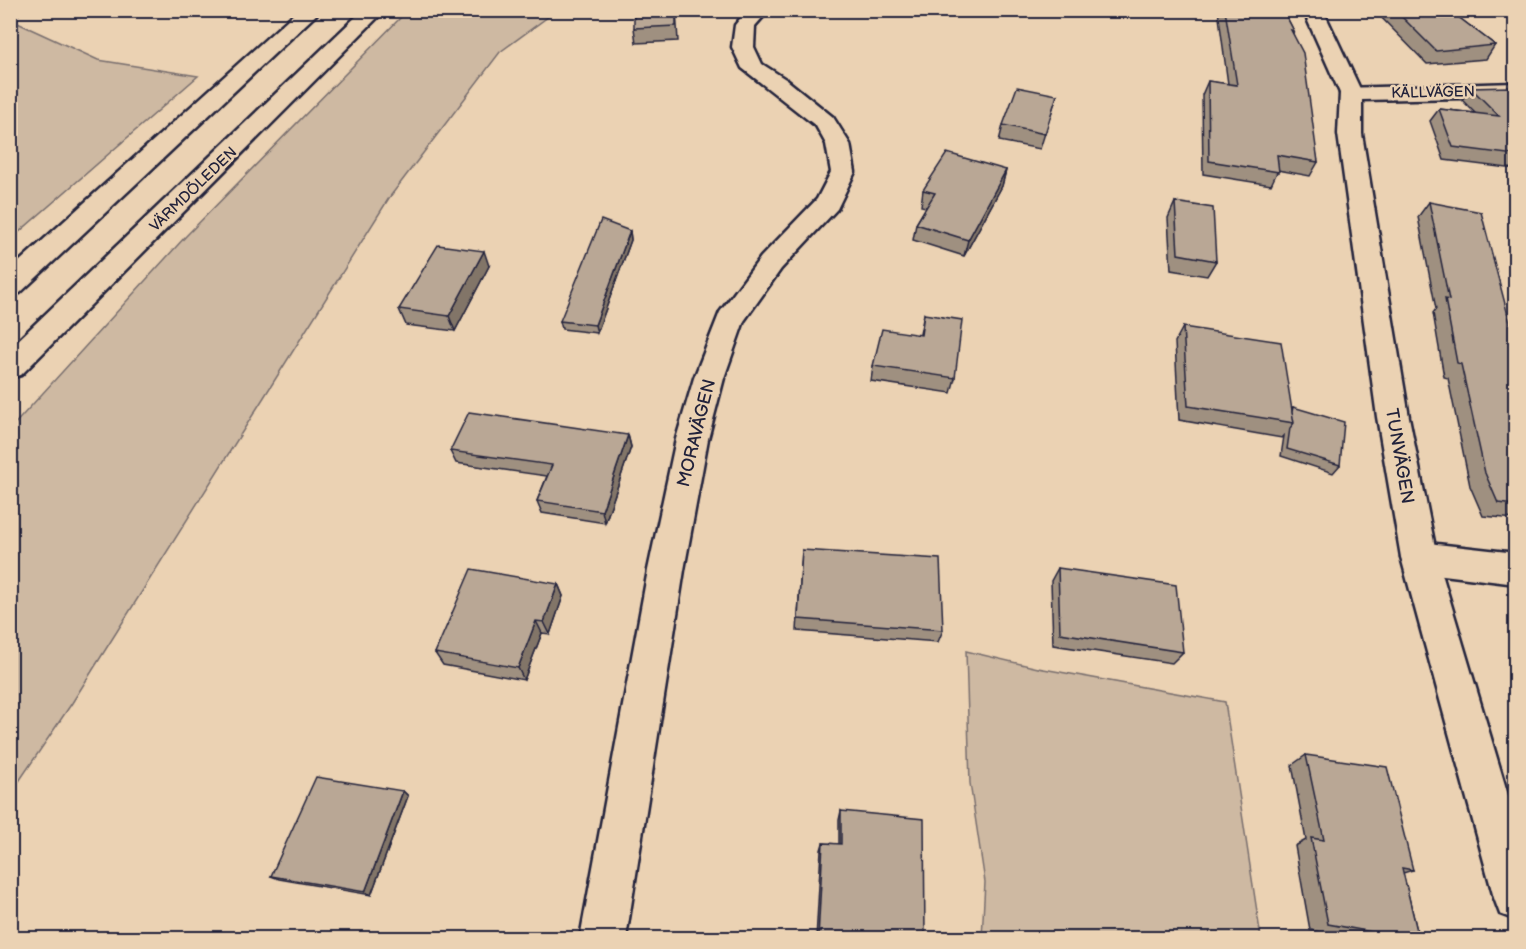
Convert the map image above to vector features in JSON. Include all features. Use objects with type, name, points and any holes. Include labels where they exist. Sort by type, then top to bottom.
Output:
[{"type":"main road","points":[[10,286],[311,10]]},
{"type":"main road","name":"VÄRMDÖLEDEN","points":[[10,367],[375,10]]},
{"type":"main road","name":"MORAVÄGEN","points":[[603,939],[666,570],[692,438],[709,378],[730,319],[771,263],[828,203],[843,172],[838,144],[825,122],[779,85],[753,68],[743,47],[745,25],[759,10]]},
{"type":"main road","name":"TUNVÄGEN","points":[[1312,10],[1351,93],[1350,134],[1393,417],[1419,557],[1515,898]]},
{"type":"main road","name":"KÄLLVÄGEN","points":[[1351,93],[1515,90]]},
{"type":"main road","points":[[1419,557],[1515,569]]},
{"type":"shaded area","points":[[11,10],[23,11],[11,20]]},
{"type":"shaded area","points":[[408,10],[556,11],[500,52],[389,198],[72,703],[11,793],[11,428],[186,236]]},
{"type":"shaded area","points":[[11,20],[98,60],[198,76],[11,239]]},
{"type":"shaded area","points":[[966,651],[1038,668],[1225,702],[1261,938],[982,938],[985,882],[970,783]]},
{"type":"building","points":[[634,10],[676,10],[676,26],[634,28]]},
{"type":"building","points":[[1225,10],[1283,10],[1303,53],[1318,162],[1277,155],[1279,172],[1209,161],[1208,81],[1237,85]]},
{"type":"building","points":[[1395,10],[1449,10],[1495,45],[1436,51]]},
{"type":"building","points":[[1017,87],[1057,95],[1045,134],[1003,125]]},
{"type":"building","points":[[1510,87],[1515,91],[1515,155],[1453,147],[1439,109],[1499,116],[1471,88]]},
{"type":"building","points":[[947,153],[1006,170],[968,240],[916,224],[935,193],[923,190]]},
{"type":"building","points":[[1175,202],[1213,208],[1216,261],[1178,254]]},
{"type":"building","points":[[1429,202],[1481,212],[1515,342],[1515,505],[1498,503],[1485,473],[1461,364],[1457,363],[1445,299],[1449,300]]},
{"type":"building","points":[[601,220],[630,231],[595,325],[560,321]]},
{"type":"building","points":[[438,245],[484,251],[449,316],[399,309]]},
{"type":"building","points":[[924,314],[962,320],[955,378],[873,366],[882,329],[921,335]]},
{"type":"building","points":[[1183,327],[1281,342],[1294,423],[1188,406]]},
{"type":"building","points":[[1293,407],[1344,422],[1340,465],[1287,449],[1290,428],[1294,423]]},
{"type":"building","points":[[469,412],[628,435],[602,511],[537,501],[552,465],[450,451]]},
{"type":"building","points":[[802,550],[940,559],[943,630],[798,619]]},
{"type":"building","points":[[1058,568],[1176,585],[1183,652],[1060,633]]},
{"type":"building","points":[[471,569],[558,584],[544,622],[536,621],[518,668],[435,653]]},
{"type":"building","points":[[1306,755],[1387,767],[1413,870],[1402,868],[1419,939],[1328,924],[1311,838],[1324,840]]},
{"type":"building","points":[[316,777],[403,791],[365,892],[271,876]]},
{"type":"building","points":[[841,811],[924,819],[925,939],[818,938],[823,843],[841,844]]}]
